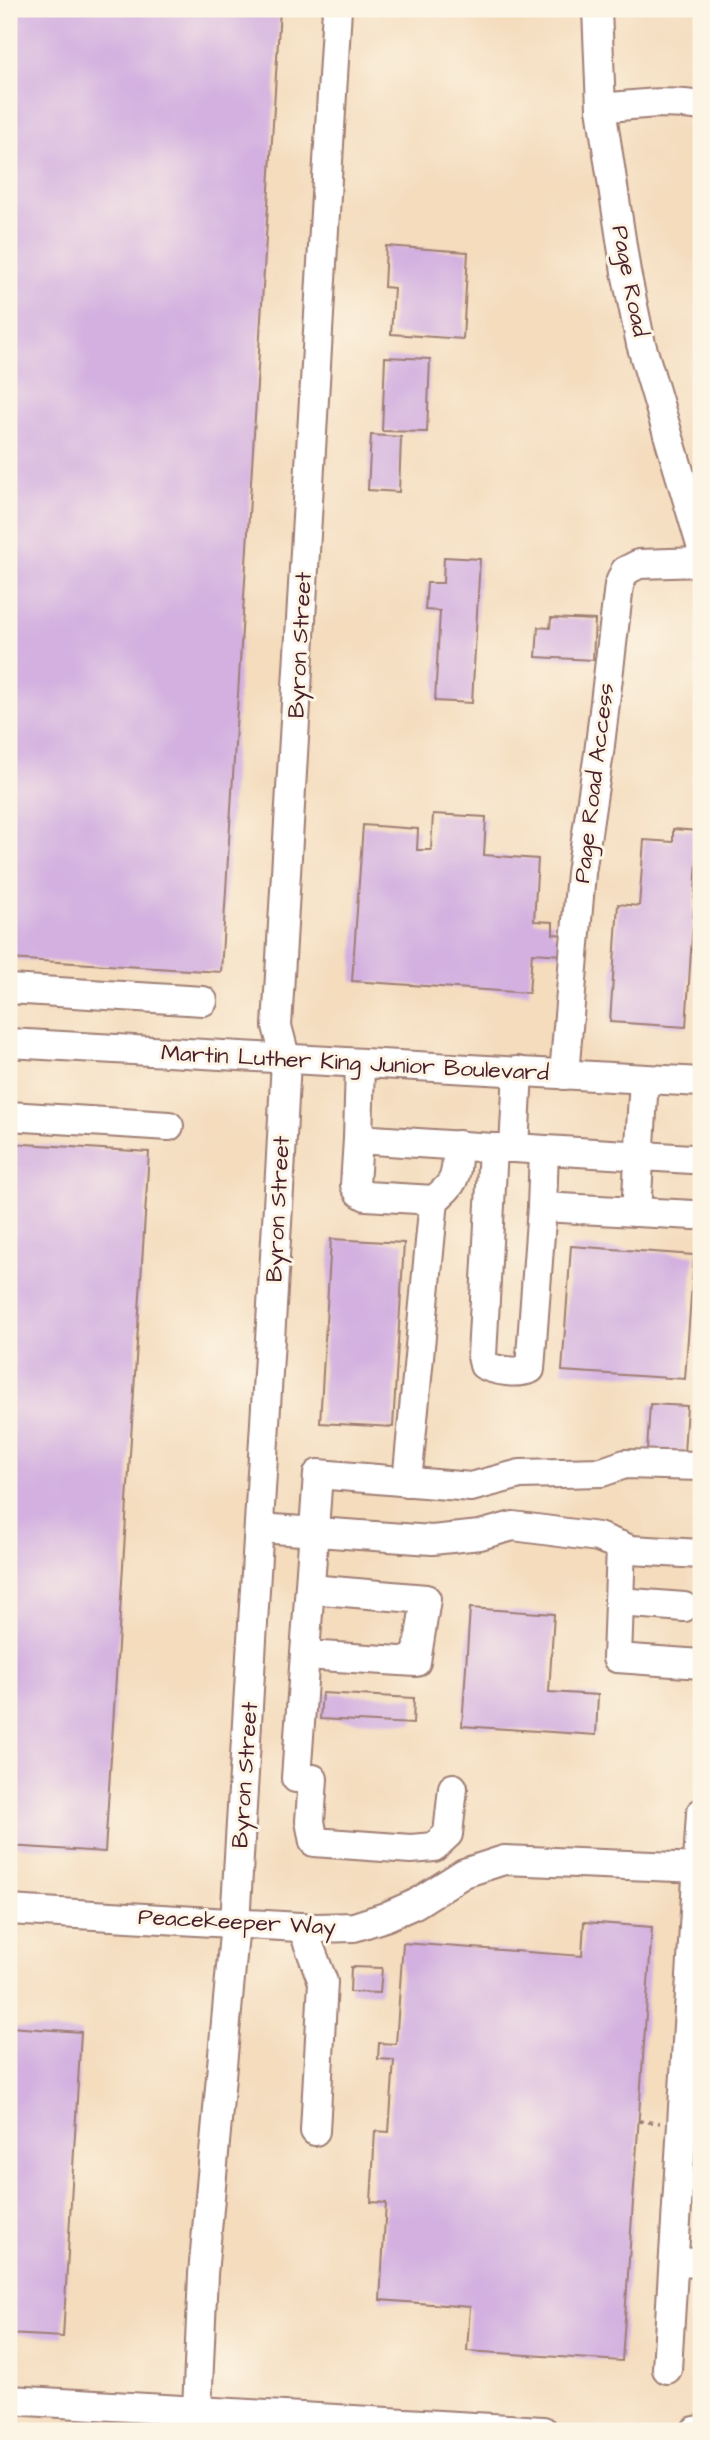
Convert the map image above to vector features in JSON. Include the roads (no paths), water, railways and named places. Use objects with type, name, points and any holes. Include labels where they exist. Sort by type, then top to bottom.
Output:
[{"type":"street","name":"Byron Street","points":[[194,2424],[203,2274],[235,1923],[259,1528],[286,1060],[277,1026],[337,9]]},
{"type":"street","name":"Page Road","points":[[597,9],[601,108],[626,272],[641,344],[701,545]]},
{"type":"street","points":[[601,108],[653,102],[679,102],[701,106]]},
{"type":"street","name":"Page Road Access","points":[[564,1075],[581,873],[599,753],[619,585],[625,571],[639,564],[701,562]]},
{"type":"street","points":[[9,989],[203,1001]]},
{"type":"street","name":"Martin Luther King Junior Boulevard","points":[[9,1043],[701,1082]]},
{"type":"street","points":[[360,1063],[355,1185],[359,1192],[366,1196],[434,1200],[451,1187],[455,1180],[458,1145]]},
{"type":"street","points":[[518,1071],[503,1148],[482,1356],[484,1365],[492,1369],[530,1369],[544,1150]]},
{"type":"street","points":[[636,1212],[644,1079]]},
{"type":"street","points":[[9,1116],[169,1126]]},
{"type":"street","points":[[358,1139],[691,1159]]},
{"type":"street","points":[[407,1482],[434,1200]]},
{"type":"street","points":[[542,1207],[694,1215]]},
{"type":"street","points":[[453,1788],[448,1834],[434,1847],[411,1849],[314,1842],[305,1779],[305,1656],[317,1474],[471,1487],[520,1474],[603,1472],[625,1464],[701,1466]]},
{"type":"street","points":[[259,1528],[432,1540],[480,1535],[513,1526],[598,1537],[631,1550],[701,1555]]},
{"type":"street","points":[[621,1546],[617,1658],[701,1664]]},
{"type":"street","points":[[305,1656],[416,1662],[426,1599],[310,1589]]},
{"type":"street","points":[[619,1602],[684,1607]]},
{"type":"street","points":[[667,2369],[688,2262],[701,1813]]},
{"type":"street","name":"Peacekeeper Way","points":[[9,1910],[302,1927],[354,1927],[415,1904],[464,1873],[504,1860],[700,1868]]},
{"type":"street","points":[[302,1927],[323,1982],[315,2131]]},
{"type":"street","points":[[9,2400],[194,2424],[543,2431]]},
{"type":"street","points":[[695,2431],[701,2430]]}]
